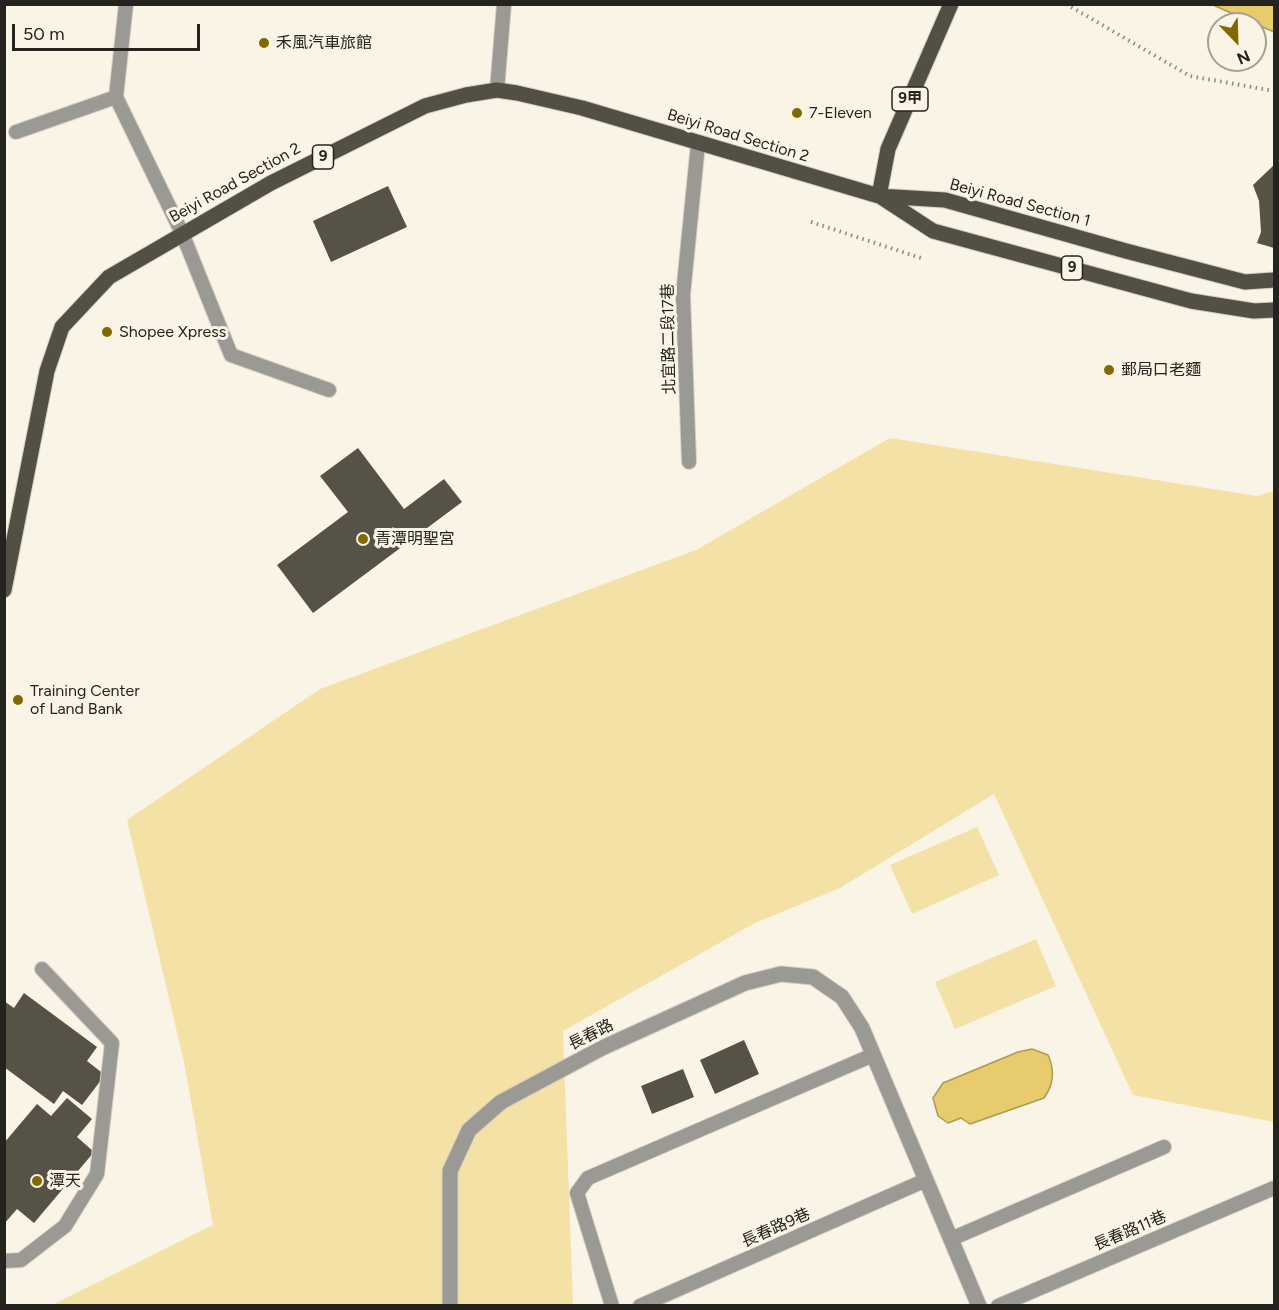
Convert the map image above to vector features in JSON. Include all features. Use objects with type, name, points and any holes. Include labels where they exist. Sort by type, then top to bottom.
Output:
[{"type":"main road","name":"9甲","points":[[879,196],[888,149],[951,4]]},
{"type":"main road","name":"Beiyi Road Section 2","points":[[4,590],[6,568],[47,371],[62,327],[109,277],[271,183],[425,106],[466,95],[497,90],[517,93],[582,108],[879,196]]},
{"type":"main road","name":"Beiyi Road Section 1","points":[[879,196],[945,200],[1245,282],[1275,280]]},
{"type":"main road","name":"9","points":[[879,196],[933,231],[1191,301],[1254,311],[1275,310]]},
{"type":"street","name":"長春路","points":[[450,1305],[450,1171],[469,1130],[501,1102],[602,1048],[745,983],[781,974],[813,978],[842,997],[862,1028],[979,1305]]},
{"type":"lane","points":[[126,4],[116,97],[182,233],[231,355],[329,390]]},
{"type":"lane","points":[[497,90],[504,4]]},
{"type":"lane","points":[[16,132],[116,97]]},
{"type":"lane","name":"北宜路二段17巷","points":[[690,462],[682,295],[698,144]]},
{"type":"lane","points":[[4,1261],[21,1260],[65,1226],[97,1174],[112,1043],[42,969]]},
{"type":"lane","points":[[612,1305],[577,1193],[588,1178],[873,1055]]},
{"type":"lane","points":[[951,1239],[1164,1147]]},
{"type":"lane","name":"長春路9巷","points":[[640,1305],[926,1180]]},
{"type":"lane","name":"長春路11巷","points":[[998,1305],[1275,1188]]},
{"type":"path","points":[[1066,4],[1190,76],[1275,91]]},
{"type":"path","points":[[810,222],[924,259]]},
{"type":"shaded area","points":[[1213,5],[1274,5],[1274,32],[1267,29],[1267,12],[1229,12]]},
{"type":"shaded area","points":[[890,438],[1257,496],[1274,491],[1274,1122],[1133,1095],[994,794],[840,888],[755,923],[563,1031],[573,1305],[50,1306],[213,1225],[184,1062],[127,820],[320,689],[696,550]]},
{"type":"shaded area","points":[[977,827],[999,875],[912,914],[890,865]]},
{"type":"shaded area","points":[[1036,939],[1056,986],[955,1029],[935,982]]},
{"type":"shaded area","points":[[1032,1049],[1048,1055],[1052,1066],[1052,1082],[1044,1098],[970,1124],[961,1118],[948,1123],[938,1116],[933,1098],[943,1083],[1018,1052]]},
{"type":"building","points":[[1274,165],[1274,248],[1257,243],[1261,232],[1259,201],[1253,185]]},
{"type":"building","points":[[388,186],[407,227],[331,262],[313,221]]},
{"type":"building","name":"青潭明聖宮","points":[[358,448],[404,509],[444,479],[462,502],[313,613],[277,565],[348,512],[320,476]]},
{"type":"building","points":[[24,993],[97,1047],[87,1061],[105,1075],[82,1105],[63,1091],[54,1104],[4,1067],[4,1001],[14,1008]]},
{"type":"building","points":[[744,1040],[759,1074],[715,1094],[700,1060]]},
{"type":"building","points":[[683,1069],[694,1097],[652,1114],[641,1086]]},
{"type":"building","name":"潭天","points":[[67,1098],[92,1119],[77,1137],[94,1152],[34,1223],[17,1209],[4,1224],[4,1143],[37,1104],[51,1116]]},
{"type":"place","name":"禾風汽車旅館","points":[[264,43]]},
{"type":"place","name":"7-Eleven","points":[[797,113]]},
{"type":"place","name":"Shopee Xpress","points":[[107,332]]},
{"type":"place","name":"郵局口老麵","points":[[1109,370]]},
{"type":"place","name":"青潭明聖宮","points":[[363,539]]},
{"type":"place","name":"Training Center of Land Bank","points":[[18,700]]},
{"type":"place","name":"潭天","points":[[37,1181]]}]
